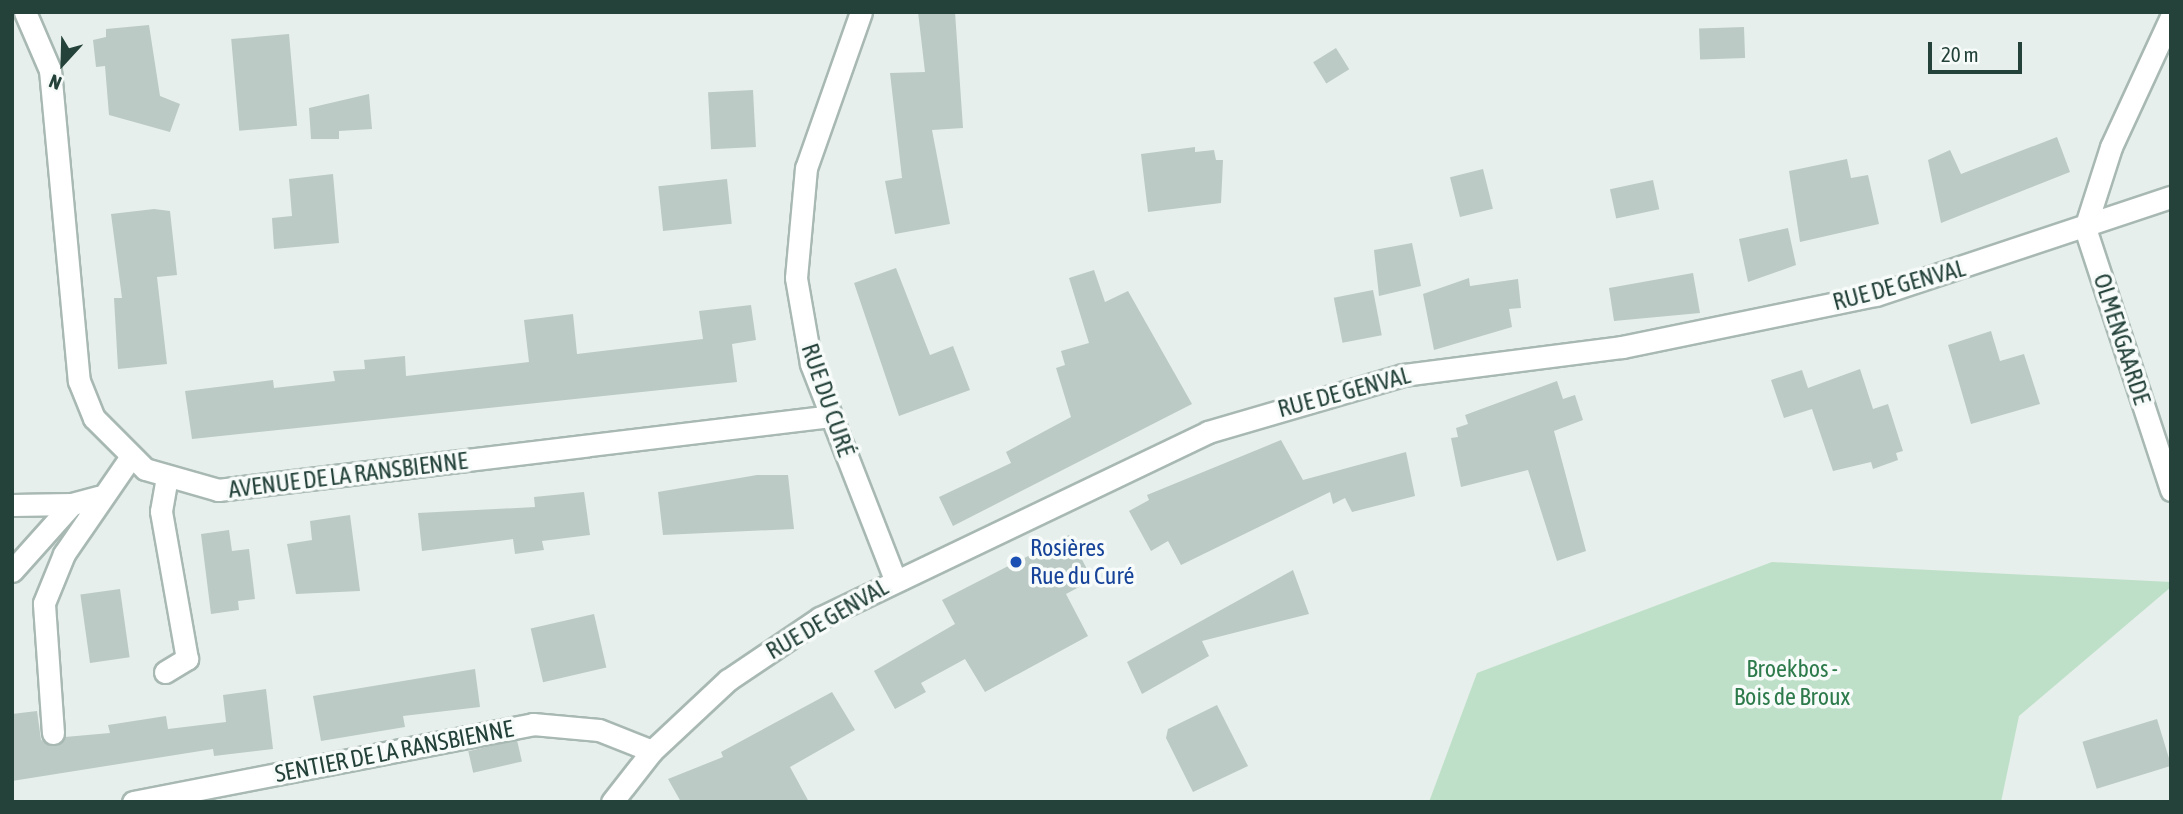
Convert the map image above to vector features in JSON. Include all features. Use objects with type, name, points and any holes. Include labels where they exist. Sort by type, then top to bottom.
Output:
[{"type":"street","name":"AVENUE DE LA RANSBIENNE","points":[[25,12],[50,70],[79,381],[94,418],[130,458],[167,478],[218,490],[295,484],[831,416]]},
{"type":"street","name":"RUE DU CURÉ","points":[[861,12],[806,168],[797,221],[800,311],[831,416],[895,579]]},
{"type":"street","points":[[2085,228],[2111,147],[2171,17]]},
{"type":"street","name":"RUE DE GENVAL","points":[[611,802],[652,751],[728,680],[820,618],[895,579],[1208,432],[1306,399],[1403,374],[1622,347],[1875,295],[2085,228],[2171,197]]},
{"type":"street","name":"OLMENGAARDE","points":[[2085,228],[2171,490]]},
{"type":"street","points":[[53,733],[44,603],[99,497],[130,458]]},
{"type":"street","points":[[165,672],[193,663],[161,511],[167,478]]},
{"type":"street","points":[[12,505],[72,504],[99,497]]},
{"type":"street","points":[[12,571],[72,504]]},
{"type":"street","name":"SENTIER DE LA RANSBIENNE","points":[[133,802],[533,724],[600,730],[652,751]]},
{"type":"green space","name":"Broekbos - Bois de Broux","points":[[1772,562],[2171,582],[2171,587],[2019,716],[2001,802],[1429,802],[1477,673]]},
{"type":"building","points":[[918,12],[955,12],[963,128],[932,130],[950,224],[895,234],[885,181],[902,178],[890,73],[925,72]]},
{"type":"building","points":[[149,25],[160,96],[180,104],[170,132],[109,115],[105,66],[96,67],[93,40],[106,37],[106,29]]},
{"type":"building","points":[[1744,27],[1745,58],[1700,60],[1699,29]]},
{"type":"building","points":[[289,34],[297,126],[239,131],[231,39]]},
{"type":"building","points":[[1336,48],[1349,69],[1326,84],[1313,62]]},
{"type":"building","points":[[753,90],[756,147],[711,149],[708,92]]},
{"type":"building","points":[[369,94],[372,129],[339,131],[339,139],[311,139],[309,108]]},
{"type":"building","points":[[2057,137],[2070,172],[1941,223],[1928,160],[1950,150],[1961,174]]},
{"type":"building","points":[[1195,147],[1195,152],[1214,150],[1216,160],[1223,160],[1221,203],[1148,212],[1141,154]]},
{"type":"building","points":[[1847,159],[1851,178],[1868,175],[1879,224],[1800,242],[1789,171]]},
{"type":"building","points":[[1483,169],[1493,209],[1460,217],[1450,177]]},
{"type":"building","points":[[333,174],[339,243],[274,249],[272,218],[292,216],[289,179]]},
{"type":"building","points":[[727,179],[732,224],[663,231],[658,186]]},
{"type":"building","points":[[1653,180],[1659,209],[1616,218],[1610,189]]},
{"type":"building","points":[[154,209],[170,211],[177,275],[157,277],[167,364],[118,369],[114,298],[122,298],[111,214]]},
{"type":"building","points":[[1788,228],[1796,265],[1748,282],[1739,239]]},
{"type":"building","points":[[1412,243],[1421,286],[1379,296],[1374,250]]},
{"type":"building","points":[[896,268],[930,355],[953,346],[970,390],[899,416],[854,283]]},
{"type":"building","points":[[1094,270],[1105,302],[1128,291],[1192,404],[953,526],[939,497],[1011,463],[1006,452],[1071,417],[1056,368],[1065,365],[1061,351],[1089,343],[1069,278]]},
{"type":"building","points":[[1693,273],[1700,313],[1614,321],[1609,288]]},
{"type":"building","points":[[1469,278],[1470,286],[1518,279],[1521,308],[1509,309],[1512,327],[1434,350],[1423,294]]},
{"type":"building","points":[[1373,290],[1382,335],[1343,343],[1334,298]]},
{"type":"building","points":[[751,305],[756,340],[732,344],[737,382],[192,439],[185,391],[273,380],[274,388],[335,381],[333,371],[365,369],[364,360],[405,356],[406,376],[529,362],[524,320],[573,314],[577,354],[703,339],[699,311]]},
{"type":"building","points":[[1991,331],[2000,361],[2024,354],[2040,404],[1971,424],[1948,345]]},
{"type":"building","points":[[1860,369],[1873,409],[1888,404],[1903,451],[1896,453],[1898,460],[1873,469],[1871,462],[1833,471],[1812,409],[1784,418],[1771,380],[1802,370],[1808,388]]},
{"type":"building","points":[[1557,381],[1563,399],[1575,395],[1583,420],[1554,431],[1586,551],[1557,561],[1528,470],[1461,487],[1451,438],[1458,437],[1456,428],[1468,424],[1465,415]]},
{"type":"building","points":[[1281,440],[1303,480],[1406,452],[1415,496],[1352,512],[1345,498],[1333,504],[1330,492],[1181,565],[1168,541],[1151,551],[1129,511],[1149,500],[1147,495]]},
{"type":"building","points":[[757,475],[788,475],[794,529],[663,535],[658,492]]},
{"type":"building","points":[[584,492],[590,535],[542,541],[544,550],[515,554],[513,539],[422,551],[418,513],[535,507],[534,497]]},
{"type":"building","points":[[350,515],[360,591],[296,594],[287,544],[312,540],[310,521]]},
{"type":"building","points":[[229,530],[232,551],[249,549],[255,599],[238,601],[239,610],[211,614],[201,534]]},
{"type":"building","points":[[1069,535],[1088,571],[1076,576],[1081,586],[1066,594],[1088,636],[985,692],[965,659],[921,683],[926,692],[895,709],[874,671],[955,624],[942,600]]},
{"type":"building","points":[[1293,570],[1309,614],[1202,641],[1209,656],[1142,694],[1127,662]]},
{"type":"building","points":[[120,589],[130,657],[90,663],[80,595]]},
{"type":"building","points":[[594,614],[606,668],[543,682],[531,629]]},
{"type":"building","points":[[475,669],[480,707],[403,716],[405,727],[321,741],[313,696]]},
{"type":"building","points":[[266,689],[273,749],[214,756],[213,749],[12,781],[12,714],[37,711],[41,740],[55,746],[65,737],[110,733],[108,725],[166,716],[168,729],[226,722],[223,695]]},
{"type":"building","points":[[832,692],[855,730],[790,767],[809,802],[681,802],[668,779],[723,757],[721,752]]},
{"type":"building","points":[[1217,705],[1248,766],[1193,792],[1166,738],[1168,729]]},
{"type":"building","points":[[2157,719],[2171,766],[2097,789],[2082,742]]},
{"type":"building","points":[[517,740],[522,761],[473,773],[468,751]]},
{"type":"place","name":"Rosières Rue du Curé","points":[[1016,562]]}]
